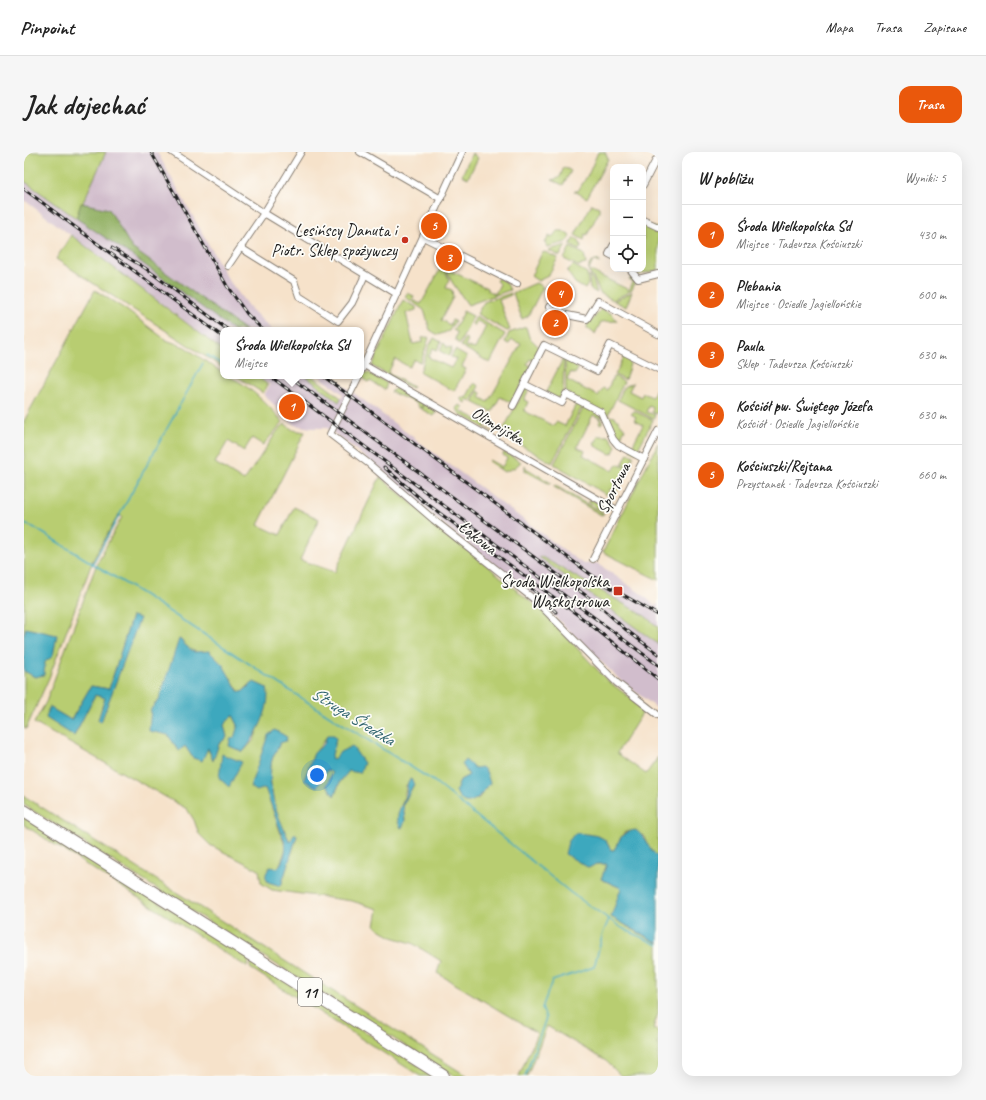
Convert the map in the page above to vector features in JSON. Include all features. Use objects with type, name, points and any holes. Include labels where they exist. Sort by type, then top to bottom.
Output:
[{"type":"highway","name":"11","points":[[24,811],[443,1076]]},
{"type":"street","points":[[172,152],[264,213],[397,294]]},
{"type":"street","points":[[228,266],[264,213],[300,152]]},
{"type":"street","points":[[360,152],[441,199]]},
{"type":"street","points":[[364,364],[462,152]]},
{"type":"street","points":[[646,180],[656,160],[658,161]]},
{"type":"street","points":[[646,222],[658,228]]},
{"type":"street","points":[[423,237],[517,284]]},
{"type":"street","points":[[241,248],[294,281],[298,296],[338,321],[352,303],[365,275]]},
{"type":"street","points":[[632,272],[638,279],[658,274]]},
{"type":"street","points":[[549,307],[562,314],[587,320],[598,301],[658,334]]},
{"type":"street","points":[[513,406],[544,345],[596,371],[610,345],[658,369]]},
{"type":"street","name":"Olimpijska","points":[[364,369],[617,510]]},
{"type":"street","name":"Łąkowa","points":[[358,379],[330,434],[368,463],[434,520],[535,600],[617,683],[658,715]]},
{"type":"street","points":[[524,384],[562,403],[566,394],[601,412],[613,439],[618,445],[644,459]]},
{"type":"street","name":"Sportowa","points":[[593,559],[658,431]]},
{"type":"shaded area","points":[[106,152],[157,152],[228,279],[248,306],[269,327],[241,327],[79,209]]},
{"type":"shaded area","points":[[24,181],[134,257],[229,327],[220,327],[220,348],[24,200]]},
{"type":"shaded area","points":[[262,379],[309,379],[339,402],[343,394],[323,379],[335,379],[583,564],[597,563],[643,595],[655,606],[658,604],[658,709],[620,680],[536,598],[454,533],[356,450],[327,428],[311,428],[294,425],[264,395],[270,385]]},
{"type":"green space","points":[[24,152],[106,152],[76,218],[24,181]]},
{"type":"green space","points":[[598,152],[605,152],[608,159],[587,198],[574,191],[578,191],[589,173]]},
{"type":"green space","points":[[472,153],[478,158],[468,178],[462,175]]},
{"type":"green space","points":[[564,167],[571,171],[563,185],[552,180],[560,177]]},
{"type":"green space","points":[[81,203],[109,209],[132,248],[241,327],[229,327],[134,257],[76,218]]},
{"type":"green space","points":[[592,204],[599,207],[599,212],[587,235],[585,234],[584,240],[575,235]]},
{"type":"green space","points":[[646,223],[658,229],[658,270],[637,275],[636,272],[646,272]]},
{"type":"green space","points":[[557,231],[563,231],[570,236],[567,242],[547,247],[545,243],[549,236],[552,238]]},
{"type":"green space","points":[[71,235],[220,349],[220,366],[56,259]]},
{"type":"green space","points":[[574,238],[579,240],[581,246],[579,250],[570,245]]},
{"type":"green space","points":[[566,245],[560,256],[548,250]]},
{"type":"green space","points":[[570,247],[584,254],[586,264],[578,266],[564,259]]},
{"type":"green space","points":[[545,252],[558,258],[548,276],[538,281],[531,276],[542,253]]},
{"type":"green space","points":[[443,264],[449,280],[446,288],[452,290],[453,297],[441,320],[450,325],[452,320],[455,321],[449,331],[438,335],[430,330],[424,310],[405,297],[407,293],[414,296],[412,300],[421,304]]},
{"type":"green space","points":[[573,265],[587,273],[588,284],[585,289],[575,283],[567,271]]},
{"type":"green space","points":[[449,270],[487,288],[487,290],[495,294],[500,284],[496,281],[498,278],[506,282],[510,290],[468,305],[452,282],[447,271]]},
{"type":"green space","points":[[589,270],[629,290],[633,282],[629,279],[631,277],[636,280],[632,290],[613,300],[600,293]]},
{"type":"green space","points":[[589,275],[593,280],[597,293],[590,289]]},
{"type":"green space","points":[[536,283],[543,287],[528,316],[522,319],[513,293]]},
{"type":"green space","points":[[95,290],[125,309],[166,340],[185,347],[220,371],[220,379],[234,379],[247,387],[283,422],[263,445],[252,438],[244,451],[228,441],[215,463],[244,481],[278,430],[285,424],[293,430],[305,432],[258,525],[280,535],[294,507],[319,519],[300,560],[335,572],[380,477],[543,612],[608,681],[645,709],[617,753],[646,774],[658,757],[658,857],[649,849],[644,836],[627,831],[623,834],[614,850],[611,850],[606,841],[588,834],[596,864],[607,864],[601,879],[621,888],[626,926],[658,943],[658,1013],[653,1029],[658,1031],[658,1076],[621,1076],[606,1061],[547,1026],[527,1076],[519,1076],[537,1033],[437,973],[441,961],[412,943],[392,937],[375,926],[378,909],[352,901],[272,890],[261,883],[259,870],[210,845],[199,834],[194,820],[187,809],[34,723],[46,702],[97,563],[122,517],[119,514],[93,560],[49,678],[26,729],[24,727],[24,671],[35,677],[26,628],[24,635],[24,421]],"holes":[[[132,616],[101,722],[98,720],[105,698],[95,695],[74,736],[49,707],[71,720],[91,686],[109,689]],[[182,640],[185,646],[190,650],[203,652],[231,678],[238,690],[242,692],[250,684],[264,713],[254,740],[243,752],[238,725],[233,715],[224,725],[227,737],[219,744],[213,760],[207,747],[193,758],[185,746],[179,750],[152,709],[159,699]],[[275,730],[280,743],[271,763],[270,776],[273,796],[278,815],[290,843],[297,836],[281,886],[278,869],[286,849],[265,787]],[[327,735],[333,749],[331,758],[349,770],[340,782],[334,796],[327,785],[332,773],[312,758]],[[464,767],[475,768],[486,788],[479,798],[467,802],[458,796],[460,780],[469,775]],[[414,784],[403,805],[405,820],[398,823],[406,785]]]},
{"type":"green space","points":[[632,292],[626,307],[614,301]]},
{"type":"green space","points":[[511,293],[511,295],[499,300],[510,330],[507,331],[477,314],[484,302]]},
{"type":"green space","points":[[403,300],[416,307],[416,310],[406,313],[413,344],[423,342],[422,338],[429,338],[421,362],[414,360],[409,367],[395,359],[388,373],[413,387],[411,388],[372,366]]},
{"type":"green space","points":[[601,309],[612,314],[617,321],[601,322],[595,334],[587,328],[588,321],[590,323]]},
{"type":"green space","points":[[463,311],[473,316],[459,345],[455,339],[457,332],[453,330],[463,314]]},
{"type":"green space","points":[[476,317],[505,334],[490,363],[461,346],[465,338],[468,340],[465,346],[475,349],[486,326],[477,321],[474,326],[472,324]]},
{"type":"green space","points":[[526,327],[529,337],[540,348],[534,361],[530,359],[527,364],[531,366],[512,403],[500,397],[492,412],[473,402],[478,391],[481,393],[480,397],[488,402],[521,344],[512,340],[509,344],[505,342],[509,333]]},
{"type":"green space","points":[[434,338],[441,342],[437,350],[433,348],[428,357],[451,368],[456,359],[451,357],[455,350],[467,357],[462,367],[466,369],[454,391],[420,372],[429,346]]},
{"type":"green space","points":[[443,343],[446,347],[452,348],[449,356],[440,351]]},
{"type":"green space","points":[[625,355],[629,357],[630,364],[625,380],[615,375]]},
{"type":"green space","points":[[564,357],[563,391],[560,397],[556,398],[546,392]]},
{"type":"green space","points":[[565,357],[580,365],[577,366],[578,369],[575,374],[571,372],[567,380],[598,396],[603,388],[607,390],[614,376],[624,382],[606,419],[566,392]]},
{"type":"green space","points":[[364,372],[369,373],[387,383],[385,390],[370,381],[367,382],[364,378]]},
{"type":"green space","points":[[241,379],[261,379],[268,385],[263,393]]},
{"type":"green space","points":[[309,379],[316,379],[341,398],[339,402]]},
{"type":"green space","points":[[474,383],[479,386],[471,401],[467,399],[465,403],[461,400],[461,397],[466,398]]},
{"type":"green space","points":[[633,383],[629,391],[641,397],[643,393],[652,397],[658,385],[658,410],[656,414],[652,412],[653,408],[649,406],[646,412],[655,415],[654,419],[618,400],[624,387]]},
{"type":"green space","points":[[395,388],[423,404],[420,409],[416,403],[391,392]]},
{"type":"green space","points":[[525,388],[529,389],[524,400],[528,402],[524,411],[554,426],[556,422],[565,426],[576,404],[565,399],[566,397],[583,405],[552,463],[512,440],[500,436]]},
{"type":"green space","points":[[424,404],[436,411],[434,416],[421,409]]},
{"type":"green space","points":[[459,405],[463,407],[461,411],[486,424],[485,427],[494,433],[460,414],[456,408]]},
{"type":"green space","points":[[584,407],[598,413],[603,421],[601,424],[599,423],[601,419],[593,415],[577,447],[585,451],[583,455],[613,471],[617,464],[628,469],[616,492],[610,489],[607,495],[554,464]]},
{"type":"green space","points":[[634,411],[653,420],[636,453],[630,450],[643,425],[634,420],[636,417],[631,414]]},
{"type":"green space","points":[[609,416],[615,417],[625,429],[618,442],[610,429],[609,422],[606,420]]},
{"type":"green space","points":[[598,436],[609,436],[616,446],[613,453],[610,454],[595,446],[594,442],[596,442]]},
{"type":"green space","points":[[658,443],[658,580],[603,552]]},
{"type":"green space","points":[[504,452],[521,462],[514,468],[504,472],[488,461],[489,460],[502,467],[507,458],[503,455]]},
{"type":"green space","points":[[628,453],[634,456],[628,468],[622,465]]},
{"type":"green space","points":[[525,465],[526,468],[551,483],[550,484],[525,471]]},
{"type":"green space","points":[[554,485],[604,514],[601,515],[554,487]]},
{"type":"green space","points":[[591,499],[606,508],[602,511],[588,502]]},
{"type":"green space","points":[[540,556],[645,616],[658,627],[658,644],[539,557]]},
{"type":"green space","points":[[24,796],[467,1076],[453,1076],[24,805]]},
{"type":"green space","points":[[24,817],[250,959],[247,967],[24,825]]},
{"type":"green space","points":[[252,961],[435,1076],[420,1076],[250,968]]},
{"type":"water","points":[[132,616],[140,618],[101,722],[98,720],[105,698],[95,695],[74,736],[46,718],[49,707],[71,720],[91,686],[109,689]]},
{"type":"water","points":[[26,628],[57,635],[53,656],[45,662],[44,675],[35,677],[24,671],[24,635]]},
{"type":"water","points":[[179,639],[182,640],[184,644],[194,652],[209,651],[223,665],[238,691],[242,692],[254,682],[267,688],[268,696],[265,713],[253,739],[243,752],[229,746],[230,739],[234,738],[238,725],[233,715],[224,725],[227,737],[219,744],[213,761],[208,748],[202,761],[193,758],[185,746],[179,751],[168,735],[149,731],[151,709],[159,699]]},
{"type":"water","points":[[275,730],[287,737],[286,741],[280,743],[271,763],[271,786],[278,814],[290,842],[295,833],[297,836],[281,886],[268,882],[266,876],[270,867],[278,868],[280,865],[285,853],[285,843],[265,788],[257,791],[250,787],[268,735]]},
{"type":"water","points":[[327,735],[334,735],[336,739],[331,759],[334,760],[340,752],[352,746],[364,763],[360,773],[349,771],[340,782],[334,796],[327,785],[332,773],[327,770],[317,787],[304,780],[314,753],[324,744]]},
{"type":"water","points":[[222,754],[242,762],[229,787],[219,778]]},
{"type":"water","points":[[465,760],[475,768],[482,767],[486,771],[490,783],[483,793],[469,802],[464,802],[456,791],[460,780],[469,775],[462,764]]},
{"type":"water","points":[[411,779],[414,784],[403,805],[405,820],[403,827],[401,828],[398,815],[407,793],[408,782]]},
{"type":"water","points":[[636,830],[658,857],[658,943],[611,917],[621,888],[601,879],[607,864],[596,864],[589,868],[565,854],[568,842],[575,833],[600,837],[606,841],[611,850],[614,850],[624,834]]},
{"type":"waterway","points":[[207,355],[220,363]]},
{"type":"waterway","points":[[92,565],[203,363]]},
{"type":"waterway","name":"Struga Średzka","points":[[24,524],[33,527],[144,595],[306,701],[435,782],[571,893],[622,928],[658,945]]},
{"type":"waterway","points":[[525,1076],[546,1018],[542,1008],[552,981],[594,967],[603,933],[609,919]]},
{"type":"railway","points":[[151,152],[227,286],[247,314],[260,327]]},
{"type":"railway","points":[[24,189],[220,335]]},
{"type":"railway","points":[[112,248],[145,268],[224,327]]},
{"type":"railway","points":[[274,379],[658,665]]},
{"type":"railway","points":[[293,379],[596,603],[625,629],[658,654]]},
{"type":"railway","points":[[327,379],[601,582],[658,615]]},
{"type":"railway","points":[[384,467],[422,500],[586,621],[658,679]]},
{"type":"railway","points":[[527,584],[556,612]]},
{"type":"place","name":"Kościuszki/Rejtana","points":[[434,226]]},
{"type":"place","name":"Lesińscy Danuta i Piotr. Sklep spożywczy","points":[[405,240]]},
{"type":"place","name":"Paula","points":[[449,258]]},
{"type":"place","name":"Kościół pw. Świętego Józefa","points":[[560,294]]},
{"type":"place","name":"Plebania","points":[[555,323]]},
{"type":"place","name":"Środa Wielkopolska Sd","points":[[292,407]]},
{"type":"place","name":"Środa Wielkopolska Wąskotorowa","points":[[618,591]]}]
